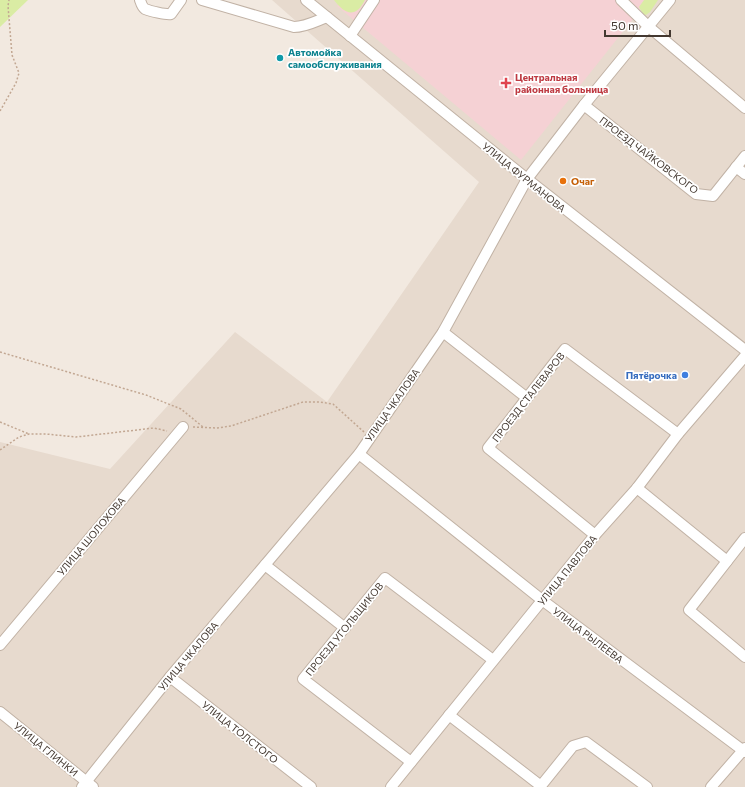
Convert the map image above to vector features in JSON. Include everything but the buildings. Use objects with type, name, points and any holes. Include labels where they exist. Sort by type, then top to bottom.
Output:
[{"type":"street","points":[[140,0],[144,8],[167,15],[171,14],[181,0]]},
{"type":"street","points":[[202,0],[294,27],[300,27],[327,17]]},
{"type":"street","name":"УЛИЦА ФУРМАНОВА","points":[[306,0],[317,4],[327,17],[350,36],[527,179],[745,350]]},
{"type":"street","points":[[350,36],[374,0]]},
{"type":"street","points":[[621,0],[649,26],[745,108]]},
{"type":"street","name":"УЛИЦА ЧКАЛОВА","points":[[87,785],[170,677],[359,454],[443,332],[527,179],[670,0]]},
{"type":"street","name":"ПРОЕЗД ЧАЙКОВСКОГО","points":[[584,106],[696,194],[713,196],[745,156]]},
{"type":"street","points":[[736,167],[745,174]]},
{"type":"street","points":[[443,332],[527,398]]},
{"type":"street","name":"ПРОЕЗД СТАЛЕВАРОВ","points":[[595,535],[488,448],[565,349],[678,434]]},
{"type":"street","name":"УЛИЦА ПАВЛОВА","points":[[391,787],[595,535],[637,488],[678,434],[745,356]]},
{"type":"street","name":"УЛИЦА ШОЛОХОВА","points":[[0,645],[180,431]]},
{"type":"street","name":"УЛИЦА РЫЛЕЕВА","points":[[359,454],[542,600],[744,750]]},
{"type":"street","points":[[637,488],[727,561]]},
{"type":"street","points":[[745,538],[689,610],[745,657]]},
{"type":"street","points":[[265,565],[345,628]]},
{"type":"street","name":"ПРОЕЗД УГОЛЬЩИКОВ","points":[[411,762],[303,679],[385,578],[493,660]]},
{"type":"street","name":"УЛИЦА ТОЛСТОГО","points":[[170,677],[310,787]]},
{"type":"street","name":"УЛИЦА ГЛИНКИ","points":[[0,712],[87,785]]},
{"type":"street","points":[[449,715],[540,786],[573,746],[586,742],[647,787]]},
{"type":"street","points":[[711,787],[744,750]]},
{"type":"path","points":[[0,111],[16,83],[19,73],[12,55],[8,6],[9,0]]},
{"type":"path","points":[[0,352],[146,395],[181,409],[203,427]]},
{"type":"path","points":[[0,450],[19,436],[29,434],[76,437],[154,428],[180,431],[203,427],[217,428],[231,426],[310,401],[333,404],[370,437]]},
{"type":"path","points":[[0,422],[29,434]]},
{"type":"shaded area","points":[[272,0],[745,0],[745,787],[0,787],[0,442],[110,469],[235,332],[327,402],[479,182]]},
{"type":"shaded area","name":"Центральная районная больница","points":[[342,0],[648,0],[521,160],[337,6]]},
{"type":"green space","points":[[0,0],[28,0],[0,27]]},
{"type":"green space","points":[[334,0],[365,0],[358,10],[350,12],[342,9]]},
{"type":"green space","points":[[644,0],[658,0],[650,12],[646,15],[643,14],[639,7]]},
{"type":"place","name":"Автомойка самообслуживания","points":[[280,58]]},
{"type":"place","name":"Центральная районная больница","points":[[506,83]]},
{"type":"place","name":"Очаг","points":[[563,181]]},
{"type":"place","name":"Пятёрочка","points":[[685,375]]}]
